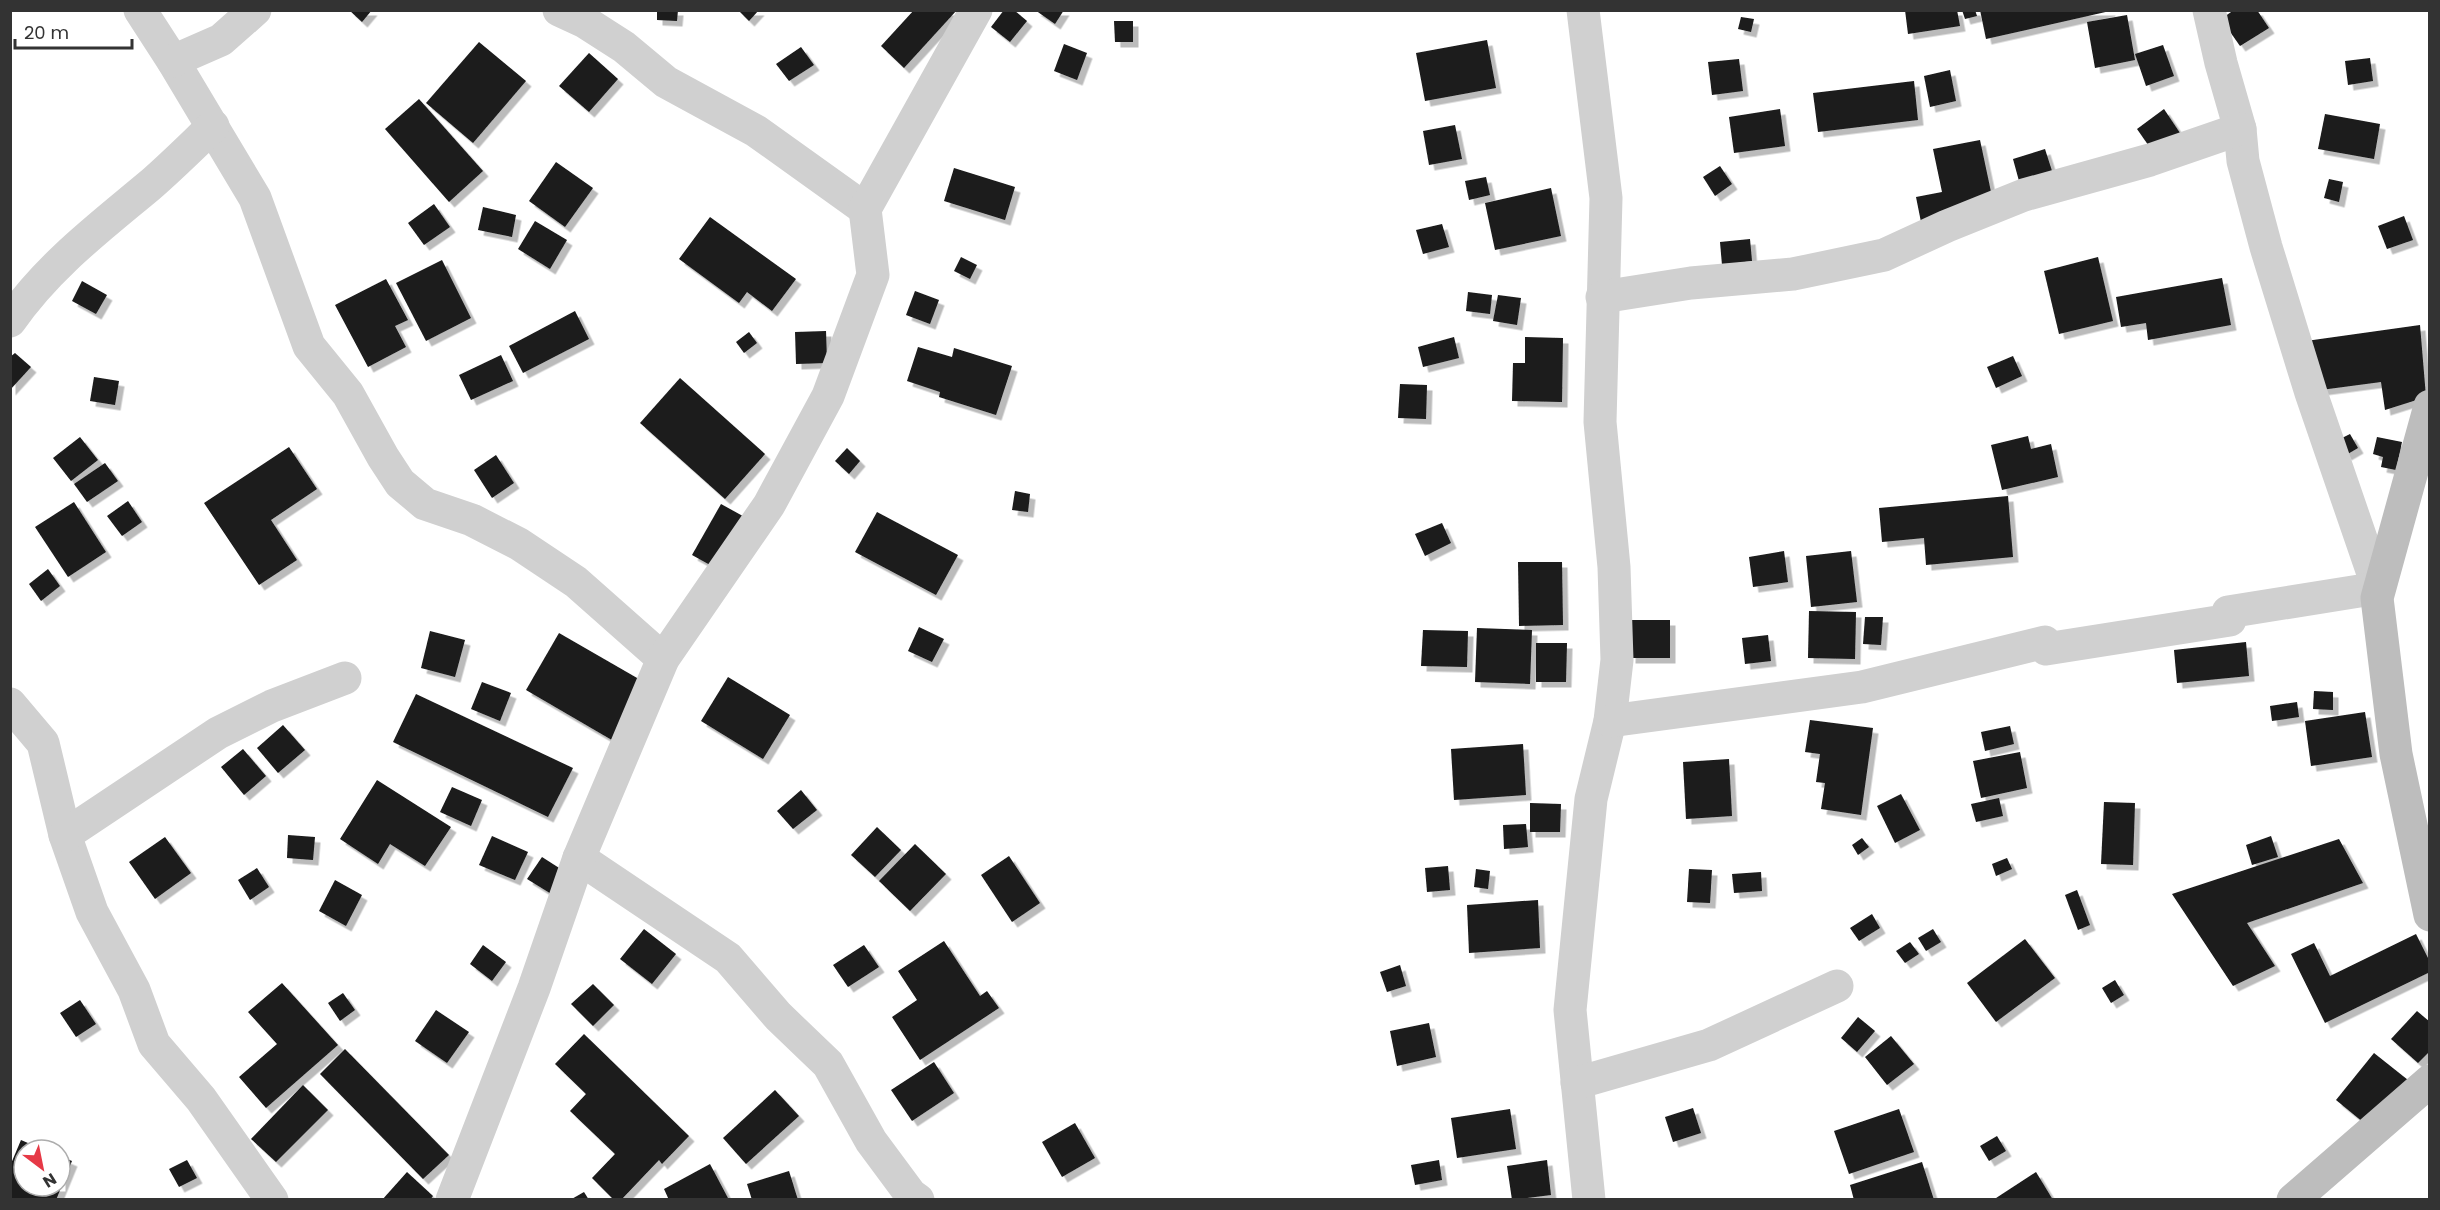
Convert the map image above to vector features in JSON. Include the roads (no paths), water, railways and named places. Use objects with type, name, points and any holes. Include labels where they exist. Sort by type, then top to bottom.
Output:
[{"type":"main road","points":[[2430,406],[2378,593],[2396,754],[2430,915]]},
{"type":"main road","points":[[2293,1200],[2430,1080]]},
{"type":"street","points":[[140,10],[255,198],[309,346],[348,394],[382,457],[400,483],[425,504],[472,520],[519,544],[576,582],[663,659]]},
{"type":"street","points":[[173,61],[221,40],[255,10]]},
{"type":"street","points":[[559,10],[585,22],[624,47],[666,81],[756,131],[865,209]]},
{"type":"street","points":[[452,1200],[534,988],[579,858],[663,659],[769,505],[828,396],[873,275],[865,209],[976,10]]},
{"type":"street","points":[[1583,10],[1606,198],[1600,422],[1614,567],[1617,660],[1610,721],[1591,799],[1570,1010],[1589,1200]]},
{"type":"street","points":[[1610,721],[1862,687],[2045,642],[2046,649],[2230,620],[2228,612],[2378,593],[2290,325],[2243,161],[2240,129],[2209,10]]},
{"type":"street","points":[[10,321],[20,306],[82,240],[151,184],[213,126]]},
{"type":"street","points":[[1602,297],[1691,284],[1793,274],[1884,255],[1947,226],[2024,195],[2150,160],[2240,129]]},
{"type":"street","points":[[65,835],[218,733],[272,706],[345,678]]},
{"type":"street","points":[[10,704],[43,743],[65,835],[92,912],[134,990],[154,1044],[201,1099],[272,1200]]},
{"type":"street","points":[[579,858],[728,958],[778,1016],[828,1064],[872,1141],[913,1198]]},
{"type":"street","points":[[1577,1083],[1709,1045],[1837,986]]}]
